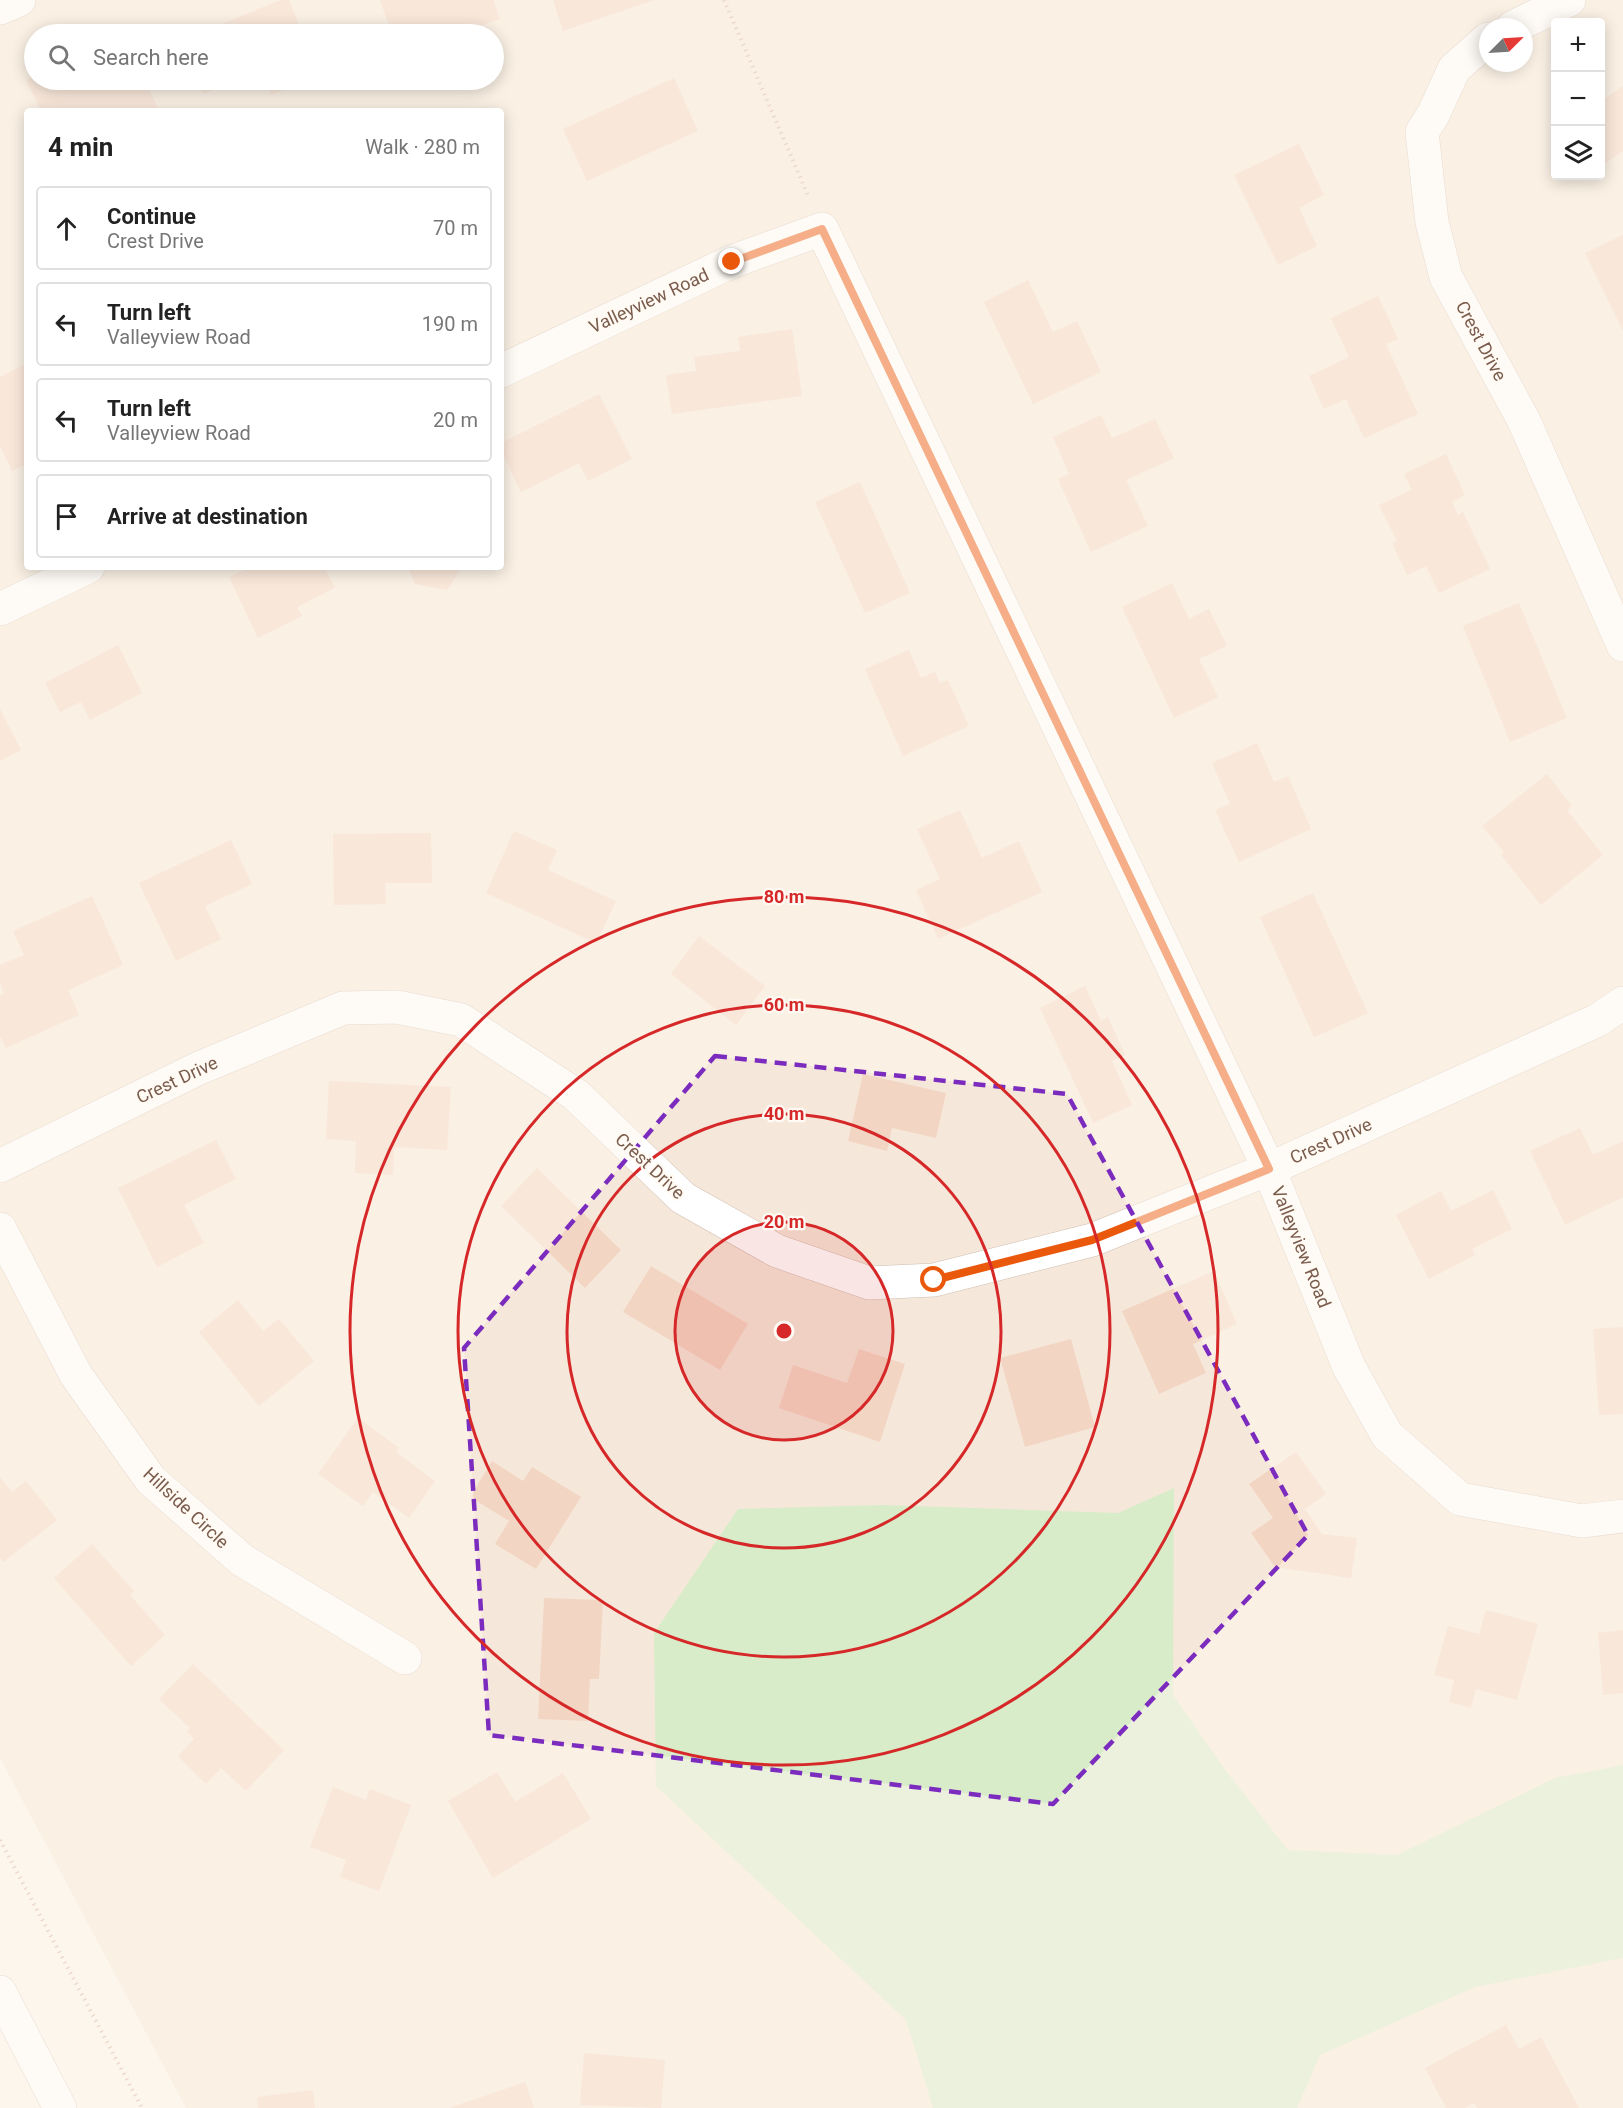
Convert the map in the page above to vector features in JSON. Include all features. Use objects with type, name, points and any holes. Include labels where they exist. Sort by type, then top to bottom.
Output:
[{"type":"street","points":[[0,8],[19,0]]},
{"type":"street","points":[[1532,18],[1569,0]]},
{"type":"street","name":"Crest Drive","points":[[1479,47],[1454,69],[1434,115],[1422,132],[1432,222],[1446,276],[1524,421],[1623,645]]},
{"type":"street","name":"Valleyview Road","points":[[504,370],[732,262],[822,229],[1269,1169],[1349,1367],[1387,1435],[1460,1499],[1582,1521],[1623,1516]]},
{"type":"street","points":[[0,609],[82,570]]},
{"type":"street","name":"Crest Drive","points":[[0,1166],[198,1069],[343,1008],[397,1007],[461,1020],[576,1095],[683,1198],[777,1251],[869,1282],[934,1280],[1092,1240],[1269,1169],[1598,1020],[1623,1003]]},
{"type":"street","name":"Hillside Circle","points":[[0,1229],[76,1376],[151,1479],[242,1560],[405,1658]]},
{"type":"street","points":[[0,1992],[60,2108]]},
{"type":"path","points":[[724,0],[822,229]]},
{"type":"path","points":[[0,1840],[142,2108]]},
{"type":"highlighted area","points":[[715,1056],[1067,1094],[1308,1535],[1053,1804],[489,1735],[464,1348]]},
{"type":"shaded area","points":[[0,0],[1623,0],[1623,2108],[186,2108],[0,1758]]},
{"type":"green space","points":[[1174,1488],[1173,1695],[1226,1771],[1288,1850],[1397,1855],[1555,1778],[1623,1765],[1623,1958],[1475,1987],[1320,2055],[1297,2108],[933,2108],[906,2020],[656,1786],[654,1633],[738,1509],[883,1505],[1118,1513]]},
{"type":"building","points":[[281,0],[289,0],[299,24],[221,24]]},
{"type":"building","points":[[380,0],[493,0],[500,19],[485,24],[388,24]]},
{"type":"building","points":[[553,0],[654,0],[563,31]]},
{"type":"building","points":[[674,78],[698,131],[587,181],[563,129]]},
{"type":"building","points":[[1623,86],[1623,151],[1605,164],[1605,126],[1605,99]]},
{"type":"building","points":[[31,90],[150,90],[158,108],[40,108]]},
{"type":"building","points":[[201,90],[213,90],[203,94]]},
{"type":"building","points":[[269,90],[283,90],[271,95]]},
{"type":"building","points":[[1299,144],[1324,195],[1299,208],[1317,246],[1278,265],[1234,175]]},
{"type":"building","points":[[1623,235],[1623,331],[1585,253]]},
{"type":"building","points":[[1028,280],[1053,332],[1077,321],[1101,372],[1033,404],[984,302]]},
{"type":"building","points":[[1378,296],[1398,339],[1386,344],[1418,414],[1364,438],[1346,399],[1324,409],[1309,376],[1349,357],[1331,318]]},
{"type":"building","points":[[792,329],[802,396],[672,414],[666,375],[696,371],[694,357],[740,351],[738,337]]},
{"type":"building","points":[[24,365],[24,465],[12,471],[0,446],[0,377]]},
{"type":"building","points":[[599,394],[632,459],[588,481],[579,463],[521,492],[504,456],[504,442]]},
{"type":"building","points":[[1101,415],[1112,438],[1155,419],[1174,458],[1126,480],[1148,526],[1091,552],[1058,479],[1069,474],[1053,437]]},
{"type":"building","points":[[1446,454],[1465,495],[1452,502],[1458,515],[1463,512],[1490,569],[1439,593],[1426,566],[1407,575],[1392,543],[1397,541],[1379,505],[1412,490],[1404,474]]},
{"type":"building","points":[[860,482],[910,593],[865,613],[815,502]]},
{"type":"building","points":[[244,570],[326,570],[335,588],[297,607],[302,616],[258,638],[229,577]]},
{"type":"building","points":[[409,570],[460,570],[447,590],[415,584]]},
{"type":"building","points":[[1172,583],[1189,619],[1209,609],[1227,646],[1199,659],[1218,697],[1174,718],[1122,607]]},
{"type":"building","points":[[1519,603],[1567,718],[1510,742],[1463,626]]},
{"type":"building","points":[[118,645],[142,693],[90,720],[81,702],[60,712],[45,683]]},
{"type":"building","points":[[909,650],[921,678],[935,672],[940,683],[948,680],[969,726],[903,756],[865,669]]},
{"type":"building","points":[[0,709],[21,750],[0,761]]},
{"type":"building","points":[[1257,743],[1274,782],[1288,776],[1311,829],[1239,862],[1215,810],[1230,804],[1212,763]]},
{"type":"building","points":[[1547,774],[1572,806],[1567,810],[1603,855],[1541,905],[1501,855],[1504,852],[1482,826]]},
{"type":"building","points":[[960,810],[982,858],[1019,841],[1042,892],[938,939],[916,890],[940,879],[917,829]]},
{"type":"building","points":[[514,831],[557,850],[548,870],[616,901],[596,943],[486,893]]},
{"type":"building","points":[[431,833],[432,883],[385,883],[386,904],[334,905],[333,834]]},
{"type":"building","points":[[231,840],[252,884],[205,906],[221,939],[176,961],[139,883]]},
{"type":"building","points":[[1313,893],[1368,1013],[1314,1037],[1260,917]]},
{"type":"building","points":[[92,896],[123,965],[68,990],[79,1015],[6,1048],[0,1036],[0,995],[4,993],[0,983],[0,965],[24,955],[13,931]]},
{"type":"building","points":[[699,936],[765,986],[736,1025],[671,974]]},
{"type":"building","points":[[1085,986],[1101,1021],[1108,1017],[1125,1055],[1112,1061],[1132,1105],[1093,1123],[1040,1008]]},
{"type":"building","points":[[863,1074],[946,1093],[936,1138],[892,1128],[887,1151],[848,1141]]},
{"type":"building","points":[[329,1081],[451,1087],[447,1150],[394,1147],[393,1175],[355,1173],[356,1141],[326,1139]]},
{"type":"building","points":[[1580,1128],[1593,1155],[1623,1141],[1623,1197],[1565,1225],[1530,1151]]},
{"type":"building","points":[[216,1140],[236,1179],[184,1205],[204,1243],[157,1267],[118,1188]]},
{"type":"building","points":[[537,1168],[621,1250],[585,1288],[501,1206]]},
{"type":"building","points":[[1493,1190],[1512,1229],[1472,1249],[1475,1255],[1429,1279],[1396,1215],[1441,1191],[1451,1211]]},
{"type":"building","points":[[651,1266],[748,1324],[720,1370],[623,1312]]},
{"type":"building","points":[[1214,1271],[1237,1324],[1193,1344],[1206,1373],[1159,1394],[1122,1311]]},
{"type":"building","points":[[238,1300],[263,1331],[279,1319],[314,1361],[259,1406],[199,1332]]},
{"type":"building","points":[[1623,1327],[1623,1414],[1599,1415],[1593,1329]]},
{"type":"building","points":[[1071,1339],[1095,1427],[1025,1447],[1000,1358]]},
{"type":"building","points":[[859,1349],[905,1364],[880,1442],[779,1408],[793,1365],[847,1383]]},
{"type":"building","points":[[358,1418],[399,1448],[396,1452],[435,1481],[409,1518],[373,1492],[363,1506],[318,1474]]},
{"type":"building","points":[[1296,1452],[1326,1494],[1305,1509],[1322,1534],[1357,1538],[1351,1578],[1275,1567],[1251,1533],[1273,1518],[1249,1484]]},
{"type":"building","points":[[492,1461],[523,1481],[532,1467],[581,1497],[536,1569],[495,1544],[509,1521],[470,1497]]},
{"type":"building","points":[[0,1477],[12,1492],[26,1481],[57,1520],[3,1562],[0,1558]]},
{"type":"building","points":[[92,1544],[134,1591],[130,1595],[165,1635],[131,1666],[54,1578]]},
{"type":"building","points":[[544,1598],[603,1600],[599,1679],[590,1679],[588,1721],[538,1719]]},
{"type":"building","points":[[1486,1610],[1538,1624],[1517,1700],[1476,1689],[1471,1708],[1449,1702],[1454,1680],[1434,1675],[1448,1626],[1479,1634]]},
{"type":"building","points":[[1623,1630],[1623,1693],[1603,1695],[1598,1633]]},
{"type":"building","points":[[193,1664],[284,1750],[246,1791],[221,1768],[206,1784],[178,1756],[194,1739],[187,1731],[190,1728],[159,1699]]},
{"type":"building","points":[[497,1772],[515,1802],[563,1773],[591,1819],[493,1878],[448,1801]]},
{"type":"building","points":[[333,1787],[366,1800],[370,1789],[411,1805],[379,1891],[340,1877],[346,1860],[310,1847]]},
{"type":"building","points":[[1506,2025],[1519,2049],[1541,2037],[1579,2108],[1477,2108],[1474,2103],[1465,2108],[1446,2108],[1425,2068]]},
{"type":"building","points":[[584,2053],[665,2060],[661,2108],[580,2105]]},
{"type":"building","points":[[525,2082],[534,2108],[449,2108]]},
{"type":"building","points":[[313,2090],[315,2108],[258,2108],[257,2097]]},
{"type":"route","points":[[732,262],[784,241],[822,229],[1269,1169],[1092,1240],[934,1280]]}]
